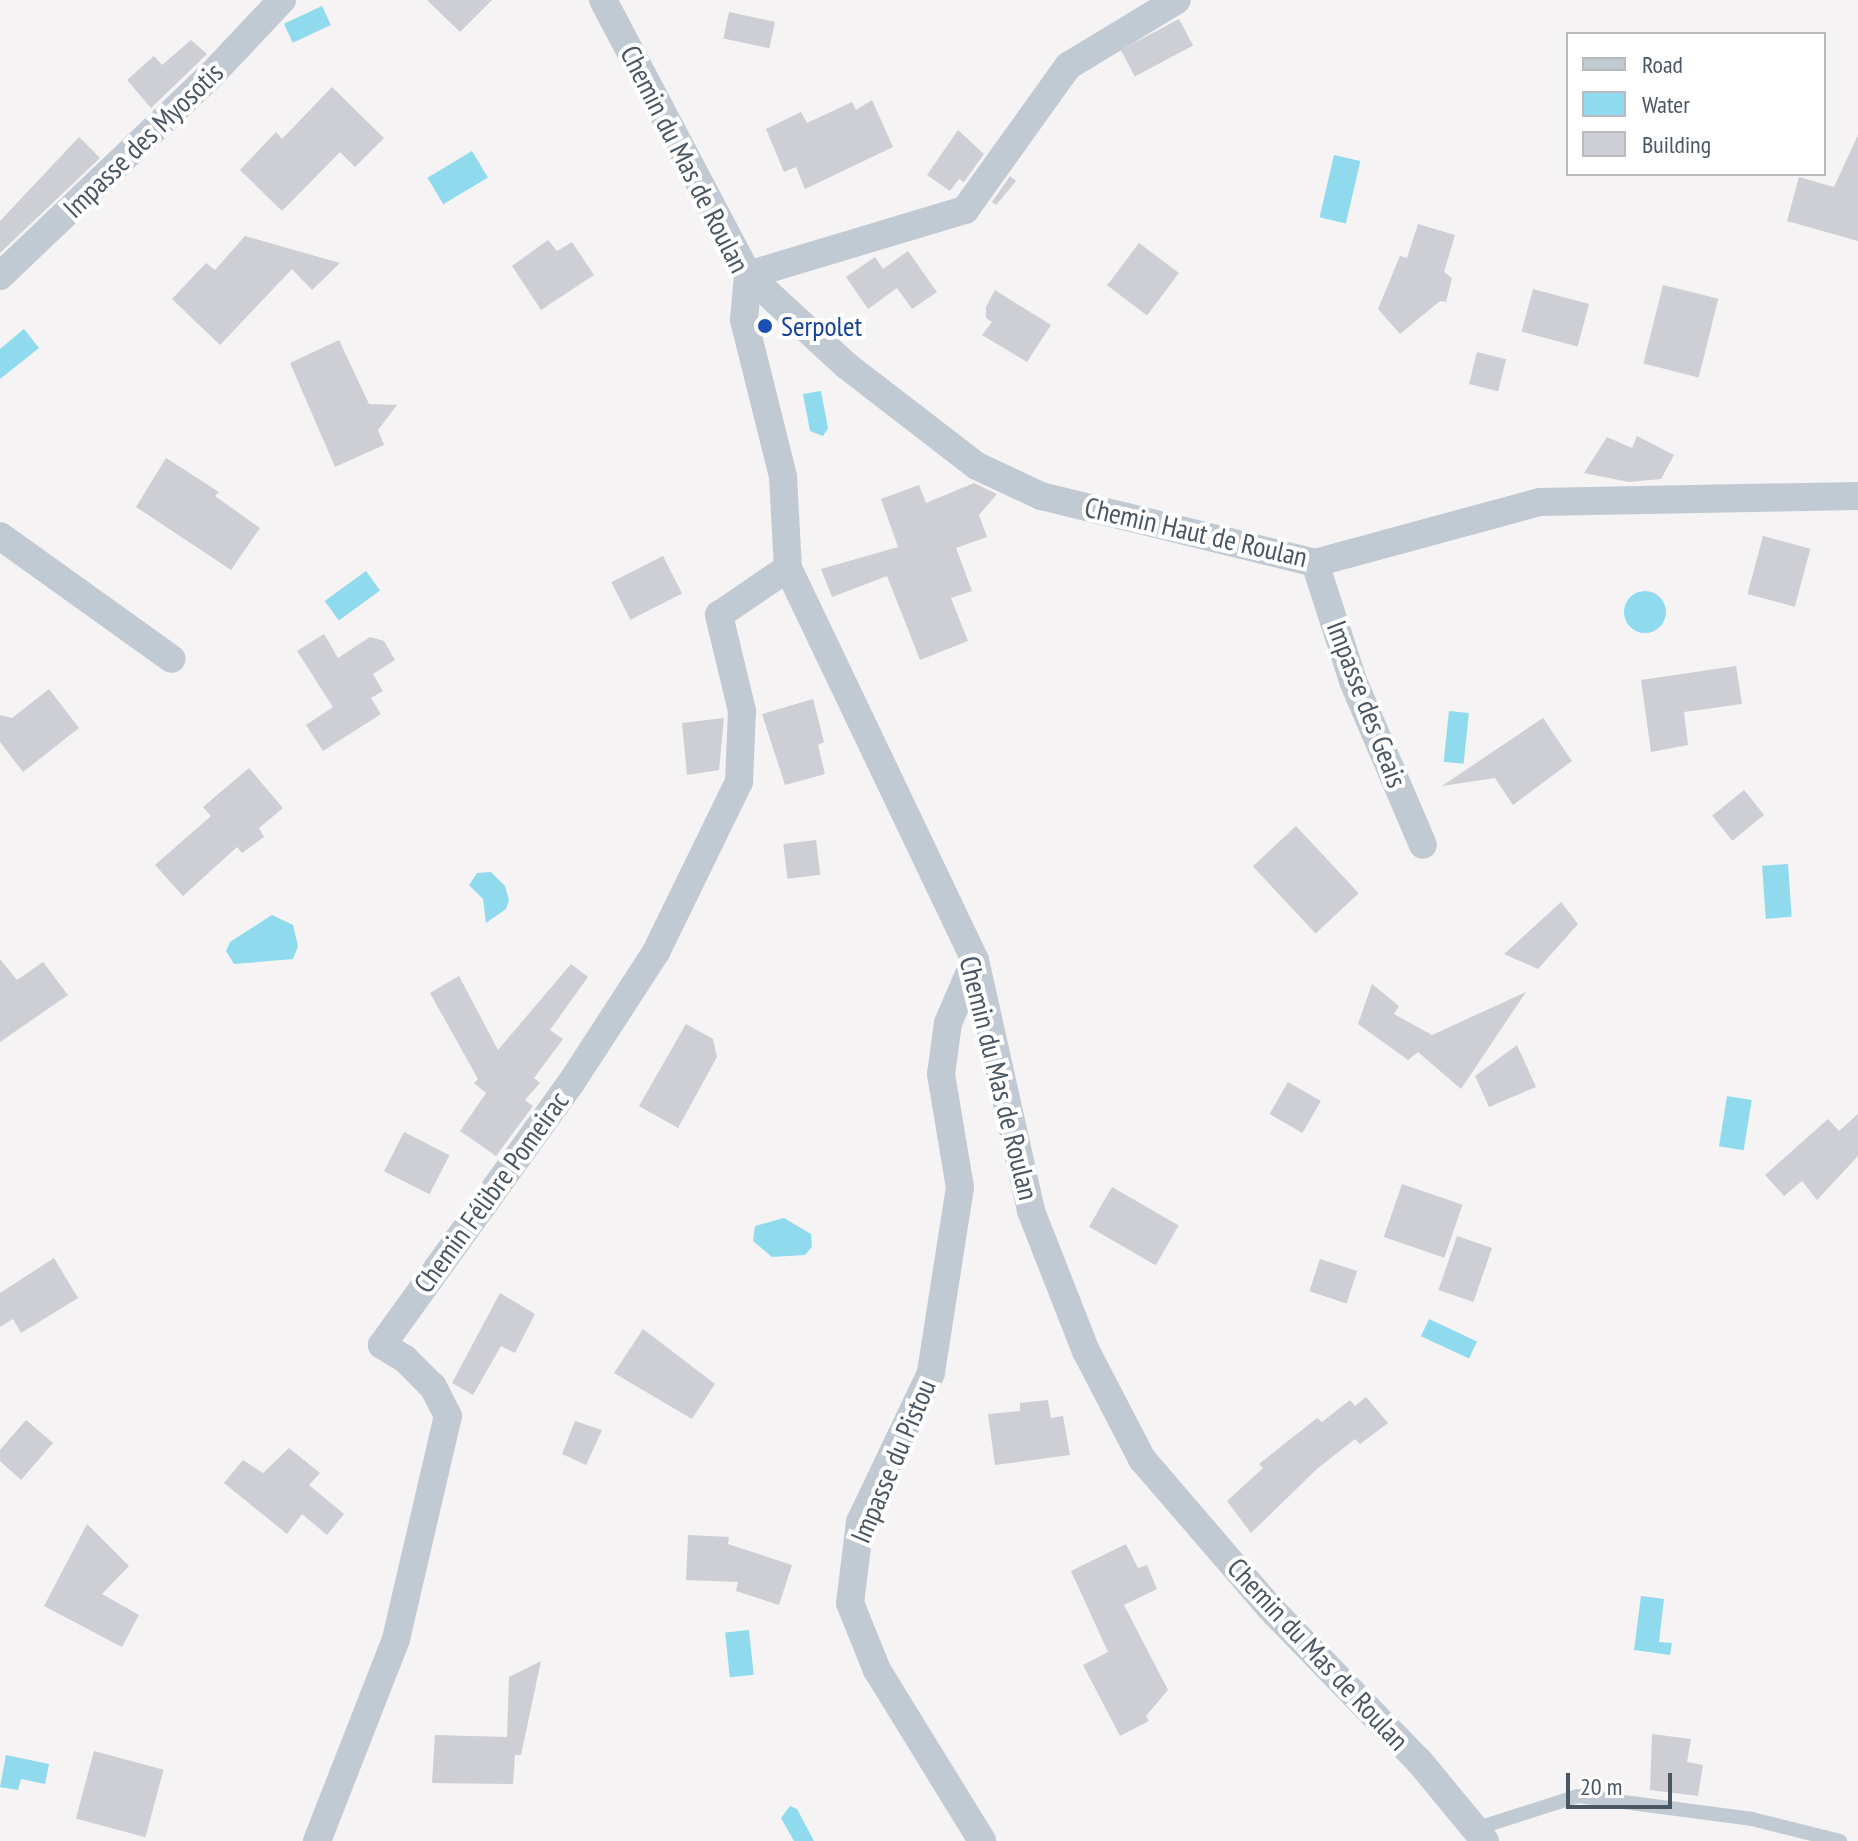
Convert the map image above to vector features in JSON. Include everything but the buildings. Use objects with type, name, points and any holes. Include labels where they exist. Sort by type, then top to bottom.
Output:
[{"type":"street","name":"Impasse des Myosotis","points":[[0,276],[215,71],[282,0]]},
{"type":"street","name":"Chemin du Mas de Roulan","points":[[603,0],[748,275],[744,320],[783,477],[788,568],[975,960],[1031,1211],[1086,1351],[1142,1459],[1270,1608],[1419,1761],[1480,1835]]},
{"type":"street","points":[[748,275],[965,210],[1068,66],[1177,0]]},
{"type":"street","name":"Chemin Haut de Roulan","points":[[748,275],[847,366],[977,466],[1041,496],[1315,563],[1539,502],[1858,496]]},
{"type":"street","points":[[0,536],[172,659]]},
{"type":"street","name":"Impasse des Geais","points":[[1315,563],[1353,681],[1423,845]]},
{"type":"street","name":"Chemin Félibre Pomeirac","points":[[317,1841],[396,1639],[448,1416],[433,1387],[405,1359],[382,1345],[571,1083],[656,952],[739,782],[742,711],[719,615],[788,568]]},
{"type":"street","name":"Impasse du Pistou","points":[[975,960],[948,1023],[941,1074],[960,1187],[931,1373],[860,1522],[850,1603],[877,1670],[982,1841]]},
{"type":"lane","points":[[1480,1835],[1578,1796],[1752,1819],[1840,1841]]},
{"type":"water","points":[[322,6],[331,25],[293,43],[284,24]]},
{"type":"water","points":[[472,151],[488,178],[443,204],[427,178]]},
{"type":"water","points":[[1334,155],[1360,161],[1346,223],[1320,217]]},
{"type":"water","points":[[24,329],[39,348],[0,379],[0,349]]},
{"type":"water","points":[[821,391],[828,428],[823,436],[810,431],[803,394]]},
{"type":"water","points":[[366,571],[380,590],[339,620],[325,601]]},
{"type":"water","points":[[1645,591],[1660,597],[1666,612],[1660,627],[1645,633],[1630,627],[1624,612],[1630,597]]},
{"type":"water","points":[[1449,711],[1469,713],[1464,764],[1444,762]]},
{"type":"water","points":[[1788,864],[1792,917],[1766,919],[1762,866]]},
{"type":"water","points":[[491,872],[505,886],[509,900],[506,909],[486,923],[483,899],[469,885],[477,873]]},
{"type":"water","points":[[272,915],[293,925],[298,946],[293,959],[234,964],[226,951],[230,942]]},
{"type":"water","points":[[1727,1096],[1752,1100],[1744,1150],[1719,1146]]},
{"type":"water","points":[[784,1218],[811,1234],[812,1247],[805,1255],[772,1257],[753,1241],[755,1226]]},
{"type":"water","points":[[1429,1319],[1477,1341],[1469,1359],[1421,1336]]},
{"type":"water","points":[[1641,1596],[1664,1599],[1659,1642],[1672,1643],[1670,1655],[1634,1650]]},
{"type":"water","points":[[749,1630],[754,1675],[730,1677],[725,1633]]},
{"type":"water","points":[[6,1755],[49,1764],[45,1784],[21,1779],[18,1790],[0,1787]]},
{"type":"water","points":[[790,1806],[797,1809],[814,1841],[794,1841],[781,1818]]},
{"type":"place","name":"Serpolet","points":[[765,326]]}]
